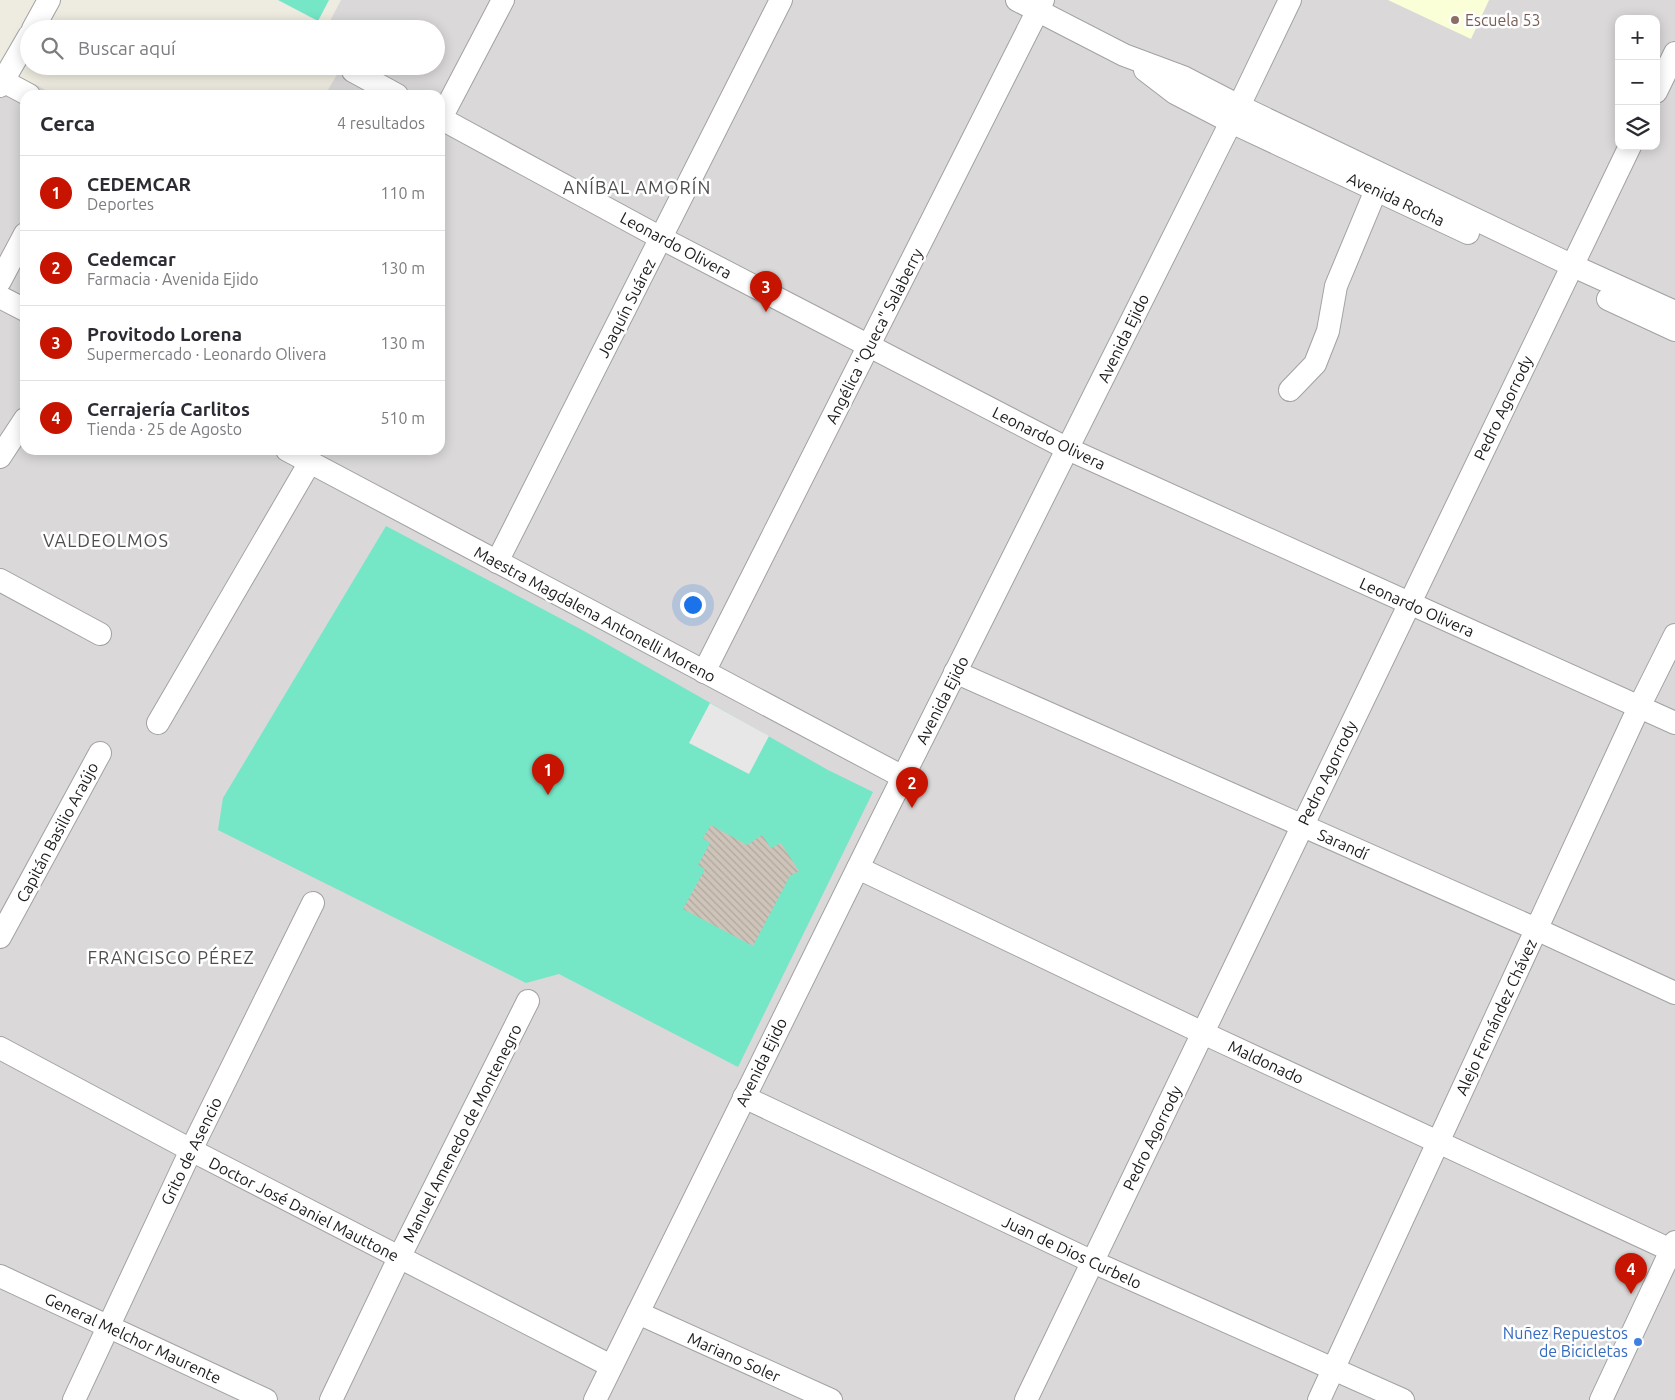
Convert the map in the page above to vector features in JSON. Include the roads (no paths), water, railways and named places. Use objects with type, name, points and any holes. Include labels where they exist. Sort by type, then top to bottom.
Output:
[{"type":"street","points":[[38,20],[49,0]]},
{"type":"street","points":[[445,110],[504,0]]},
{"type":"street","name":"Joaquín Suárez","points":[[497,562],[781,0]]},
{"type":"street","name":"Avenida Rocha","points":[[1017,0],[1041,5],[1124,55],[1175,93],[1235,114],[1568,272],[1675,330]]},
{"type":"street","name":"Avenida Ejido","points":[[595,1400],[1290,0]]},
{"type":"street","name":"Angélica \"Queca\" Salaberry","points":[[704,672],[1041,5]]},
{"type":"street","points":[[20,51],[1,84],[20,91]]},
{"type":"street","points":[[1660,84],[1675,53]]},
{"type":"street","points":[[361,75],[388,90]]},
{"type":"street","name":"Avenida Rocha","points":[[1235,114],[1376,190],[1568,272],[1675,312]]},
{"type":"street","name":"Leonardo Olivera","points":[[445,122],[661,238],[1068,449],[1675,723]]},
{"type":"street","name":"Pedro Agorrody","points":[[1026,1400],[1628,150]]},
{"type":"street","points":[[1290,390],[1315,364],[1328,331],[1336,286],[1376,190]]},
{"type":"street","points":[[0,281],[20,243]]},
{"type":"street","points":[[0,297],[20,307]]},
{"type":"street","points":[[0,457],[20,427]]},
{"type":"street","name":"Maestra Magdalena Antonelli Moreno","points":[[297,455],[903,777]]},
{"type":"street","points":[[158,723],[310,462]]},
{"type":"street","points":[[0,580],[100,634]]},
{"type":"street","name":"Alejo Fernández Chávez","points":[[1318,1400],[1639,707],[1675,635]]},
{"type":"street","name":"Sarandí","points":[[955,672],[1536,929],[1675,993]]},
{"type":"street","name":"Capitán Basilio Araújo","points":[[0,937],[100,753]]},
{"type":"street","name":"Maldonado","points":[[858,868],[1203,1033],[1674,1248]]},
{"type":"street","name":"Grito de Asencio","points":[[74,1400],[191,1150],[313,904]]},
{"type":"street","name":"Manuel Amenedo de Montenegro","points":[[331,1400],[399,1258],[528,1001]]},
{"type":"street","name":"Doctor José Daniel Mauttone","points":[[0,1048],[191,1150],[611,1366]]},
{"type":"street","name":"Juan de Dios Curbelo","points":[[744,1097],[1093,1262],[1403,1400]]},
{"type":"street","points":[[1601,1400],[1674,1248]]},
{"type":"street","name":"General Melchor Maurente","points":[[0,1276],[266,1400]]},
{"type":"street","name":"Mariano Soler","points":[[638,1313],[831,1400]]},
{"type":"place","name":"Escuela 53","points":[[1455,20]]},
{"type":"place","name":"Provitodo Lorena","points":[[766,312]]},
{"type":"place","name":"CEDEMCAR","points":[[548,795]]},
{"type":"place","name":"Cedemcar","points":[[912,808]]},
{"type":"place","name":"Cerrajería Carlitos","points":[[1631,1294]]},
{"type":"place","name":"Nuñez Repuestos de Bicicletas","points":[[1638,1342]]},
{"type":"district","name":"ANÍBAL AMORÍN","points":[[637,187]]},
{"type":"district","name":"VALDEOLMOS","points":[[106,540]]},
{"type":"district","name":"FRANCISCO PÉREZ","points":[[171,957]]}]
